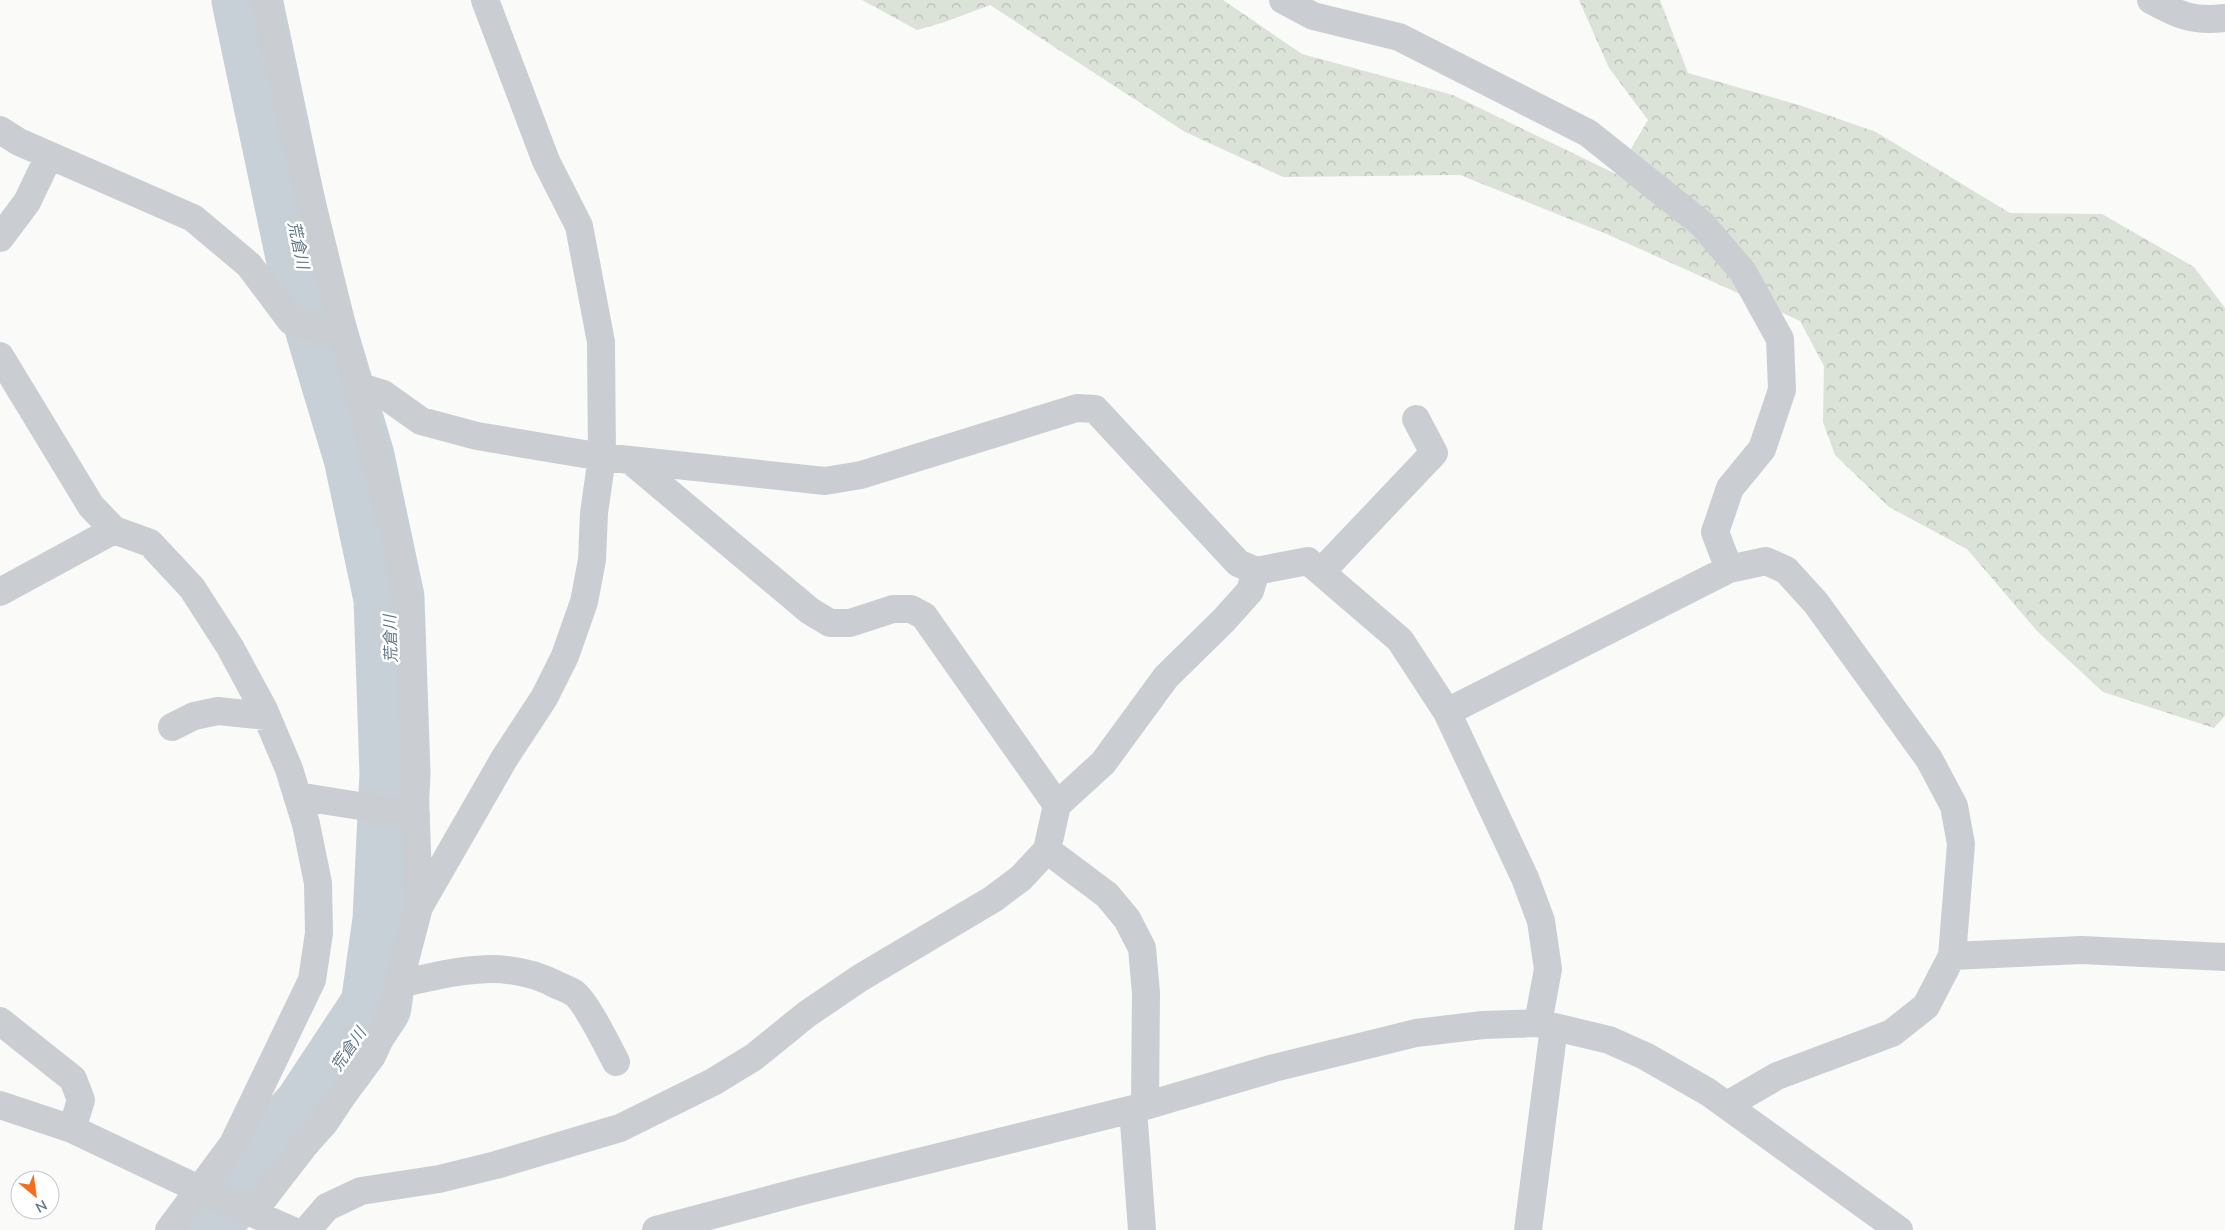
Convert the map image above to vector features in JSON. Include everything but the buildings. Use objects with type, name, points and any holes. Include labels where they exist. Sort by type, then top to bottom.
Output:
[{"type":"street","points":[[265,0],[287,102],[343,334],[395,532],[411,623],[419,907]]},
{"type":"street","points":[[246,1210],[336,1106],[372,1056],[391,1014],[419,907],[504,759],[544,698],[565,656],[584,602],[590,568],[594,513],[602,457],[601,342],[579,226],[546,161],[523,106],[485,0]]},
{"type":"street","points":[[1283,0],[1313,16],[1400,37],[1588,134],[1702,224],[1743,272],[1780,339],[1782,390],[1762,449],[1730,488],[1715,532],[1729,569]]},
{"type":"street","points":[[2151,0],[2174,13],[2205,21],[2225,18]]},
{"type":"street","points":[[0,130],[19,142],[49,156],[192,218],[249,265],[291,321],[304,326],[343,334]]},
{"type":"street","points":[[0,238],[27,202],[49,156]]},
{"type":"street","points":[[0,356],[91,506],[114,530],[150,543],[192,588],[230,647],[266,716],[289,769],[306,824],[318,883],[319,933],[312,980],[232,1144],[202,1191],[169,1230]]},
{"type":"street","points":[[357,386],[383,394],[422,421],[477,436],[602,457],[825,481],[861,475],[1077,408],[1095,409],[1238,563],[1256,571],[1308,561],[1400,640],[1447,712],[1525,878],[1542,921],[1548,969],[1546,1025],[1528,1230]]},
{"type":"street","points":[[1321,572],[1434,454],[1416,419]]},
{"type":"street","points":[[630,460],[810,611],[830,623],[850,623],[893,609],[911,609],[924,616],[1057,805]]},
{"type":"street","points":[[0,592],[114,530]]},
{"type":"street","points":[[1447,712],[1729,569],[1766,561],[1786,570],[1816,603],[1929,759],[1954,806],[1961,844],[1952,956],[1926,1006],[1892,1032],[1777,1076],[1727,1105]]},
{"type":"street","points":[[307,1230],[327,1207],[361,1191],[438,1179],[487,1168],[620,1128],[713,1082],[754,1057],[807,1014],[860,978],[993,899],[1021,878],[1047,850],[1057,805],[1104,762],[1166,677],[1224,620],[1250,591],[1256,571]]},
{"type":"street","points":[[172,727],[194,716],[218,711],[266,716]]},
{"type":"street","points":[[297,796],[416,815]]},
{"type":"street","points":[[1047,850],[1107,895],[1127,919],[1142,948],[1146,992],[1139,1108],[1142,1230]]},
{"type":"street","points":[[1952,956],[2082,950],[2225,957]]},
{"type":"street","points":[[399,984],[464,970],[497,968],[540,976],[575,994],[596,1025],[616,1062]]},
{"type":"street","points":[[0,1021],[73,1079],[82,1100],[72,1129]]},
{"type":"street","points":[[656,1230],[802,1191],[1139,1108],[1274,1068],[1416,1033],[1483,1024],[1546,1025],[1609,1040],[1645,1056],[1727,1105],[1899,1230]]},
{"type":"street","points":[[0,1105],[72,1129],[285,1229]]},
{"type":"green space","points":[[862,0],[1223,0],[1302,54],[1453,95],[1616,174],[1648,120],[1609,68],[1579,0],[1660,0],[1688,73],[1799,105],[1876,132],[2010,213],[2102,214],[2194,267],[2225,308],[2225,716],[2214,728],[2103,692],[2037,631],[1967,549],[1889,507],[1835,455],[1823,422],[1824,366],[1800,321],[1609,235],[1460,175],[1283,177],[1185,132],[990,5],[945,22],[917,30]]},
{"type":"waterway","name":"荒倉川","points":[[198,1230],[308,1109],[376,1006],[388,920],[395,774],[389,598],[359,457],[306,280],[247,0]]}]
